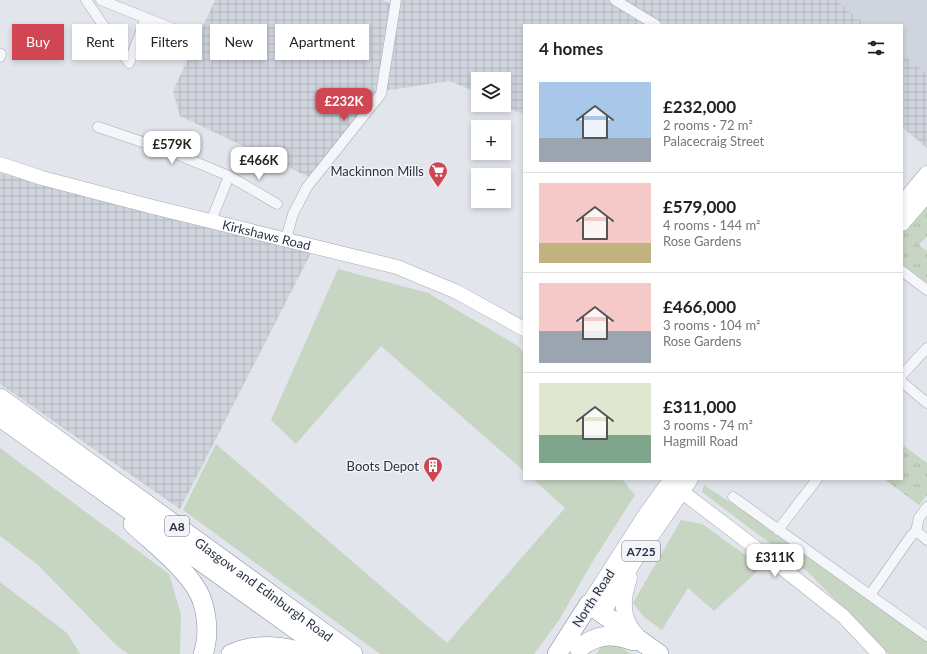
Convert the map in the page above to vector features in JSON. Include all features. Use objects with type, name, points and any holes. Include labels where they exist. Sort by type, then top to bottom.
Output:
[{"type":"highway","name":"Glasgow and Edinburgh Road","points":[[0,398],[353,654]]},
{"type":"highway","name":"Glasgow and Edinburgh Road","points":[[0,417],[330,654]]},
{"type":"highway","name":"A8","points":[[61,460],[176,563],[197,588],[206,613],[207,634],[203,654]]},
{"type":"highway","points":[[596,609],[652,649]]},
{"type":"highway","name":"North Road","points":[[578,651],[596,609]]},
{"type":"highway","name":"North Road","points":[[557,654],[596,609]]},
{"type":"highway","points":[[578,651],[591,640],[608,636],[620,636],[652,649]]},
{"type":"highway","points":[[231,654],[245,648],[273,646],[307,654]]},
{"type":"main road","points":[[903,203],[927,174]]},
{"type":"main road","points":[[903,222],[927,194]]},
{"type":"main road","name":"North Road","points":[[596,609],[635,559],[676,482]]},
{"type":"main road","name":"North Road","points":[[596,609],[646,516],[676,482]]},
{"type":"main road","name":"A725","points":[[635,559],[625,589],[624,610],[630,628],[652,649]]},
{"type":"street","points":[[86,0],[129,63],[146,18]]},
{"type":"street","points":[[100,0],[161,24]]},
{"type":"street","points":[[286,239],[293,214],[307,187],[381,94],[396,0]]},
{"type":"street","points":[[615,0],[654,24]]},
{"type":"street","points":[[98,127],[169,151],[229,176],[277,204]]},
{"type":"street","name":"Kirkshaws Road","points":[[0,164],[42,178],[152,207],[397,267],[457,292],[523,328]]},
{"type":"street","points":[[212,221],[229,176]]},
{"type":"street","points":[[903,272],[927,290]]},
{"type":"street","points":[[903,374],[927,348]]},
{"type":"street","points":[[903,383],[927,403]]},
{"type":"street","points":[[778,530],[815,480]]},
{"type":"street","points":[[676,482],[702,508],[843,616],[879,654]]},
{"type":"street","points":[[733,497],[927,636]]},
{"type":"street","points":[[870,595],[916,531],[919,518],[927,507]]},
{"type":"street","points":[[916,531],[927,540]]},
{"type":"shaded area","points":[[215,0],[383,0],[397,7],[400,0],[836,0],[865,24],[523,24],[523,115],[511,109],[511,72],[471,72],[471,90],[450,81],[376,92],[309,177],[180,116],[173,91],[187,60],[202,60],[202,28]]},
{"type":"shaded area","points":[[836,0],[927,0],[927,74],[903,55],[903,24],[865,24]]},
{"type":"shaded area","points":[[903,55],[927,74],[927,148],[903,128]]},
{"type":"shaded area","points":[[0,173],[311,253],[180,509],[0,384]]},
{"type":"green space","points":[[926,204],[927,236],[919,245],[927,251],[927,283],[903,265],[903,232]]},
{"type":"green space","points":[[338,269],[428,293],[518,346],[523,352],[523,470],[381,346],[296,444],[271,420]]},
{"type":"green space","points":[[216,444],[447,643],[565,508],[534,480],[623,480],[635,495],[593,561],[559,620],[534,654],[380,654],[183,510]]},
{"type":"green space","points":[[904,446],[927,463],[927,495],[919,505],[885,480],[903,480]]},
{"type":"green space","points":[[0,448],[169,574],[181,614],[180,654],[128,654],[117,646],[37,564],[0,536]]},
{"type":"green space","points":[[704,485],[775,532],[927,640],[927,654],[888,654],[808,572],[702,492]]},
{"type":"green space","points":[[681,520],[702,524],[762,567],[714,611],[688,588],[662,630],[643,616],[633,603]]},
{"type":"green space","points":[[0,582],[67,633],[80,654],[0,654]]},
{"type":"green space","points":[[615,643],[631,654],[596,654],[600,648]]},
{"type":"place","name":"Mackinnon Mills","points":[[438,188]]},
{"type":"place","name":"Boots Depot","points":[[433,483]]}]
